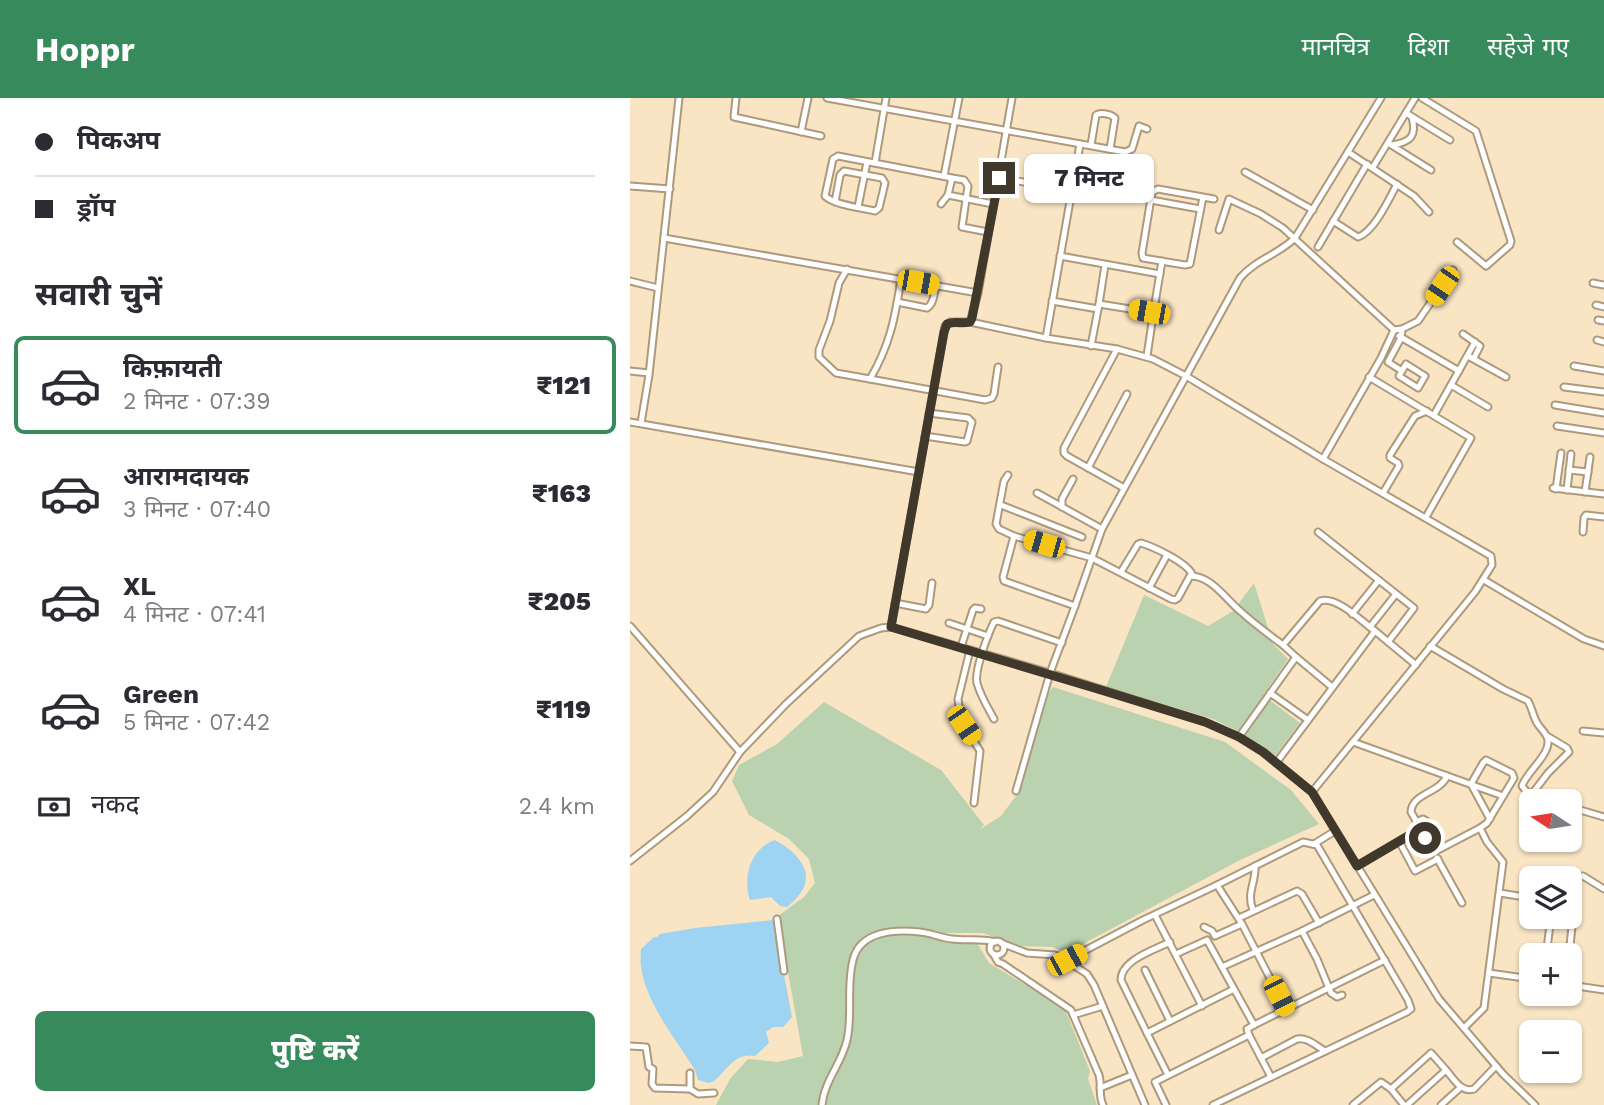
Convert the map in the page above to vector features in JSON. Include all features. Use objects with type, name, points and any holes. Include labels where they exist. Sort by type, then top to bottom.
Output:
[{"type":"street","points":[[641,423],[659,288],[679,98]]},
{"type":"street","points":[[736,98],[734,117],[821,136]]},
{"type":"street","points":[[801,132],[808,98]]},
{"type":"street","points":[[827,98],[1129,152],[1139,126],[1147,129]]},
{"type":"street","points":[[875,163],[886,98]]},
{"type":"street","points":[[944,176],[959,98]]},
{"type":"street","points":[[970,322],[978,293],[1012,98]]},
{"type":"street","points":[[1016,791],[1050,673],[1102,529],[1240,278],[1252,266],[1296,238],[1381,98]]},
{"type":"street","points":[[1318,247],[1370,166],[1390,144],[1409,115],[1415,98]]},
{"type":"street","points":[[1422,98],[1476,131],[1511,241],[1510,245],[1486,266],[1457,242]]},
{"type":"street","points":[[1091,145],[1096,116],[1112,115],[1115,118],[1110,149]]},
{"type":"street","points":[[1409,115],[1450,140]]},
{"type":"street","points":[[1390,144],[1404,144],[1411,137],[1414,127],[1409,115]]},
{"type":"street","points":[[1046,338],[1080,144]]},
{"type":"street","points":[[1390,144],[1431,170]]},
{"type":"street","points":[[1348,152],[1414,196],[1429,212]]},
{"type":"street","points":[[835,202],[841,173],[844,171],[882,178],[885,183],[877,210],[859,207],[835,202],[828,200],[825,196],[832,159],[838,156],[952,177],[967,182],[968,186],[962,226],[988,232]]},
{"type":"street","points":[[859,207],[867,162]]},
{"type":"street","points":[[1245,172],[1313,210]]},
{"type":"street","points":[[941,204],[948,195],[952,177]]},
{"type":"street","points":[[999,178],[1072,190]]},
{"type":"street","points":[[1333,221],[1359,236],[1364,235],[1397,184]]},
{"type":"street","points":[[630,186],[670,189]]},
{"type":"street","points":[[1202,197],[1190,264],[1146,259],[1142,256],[1152,192],[1158,189],[1214,199]]},
{"type":"street","points":[[948,195],[993,204]]},
{"type":"street","points":[[1219,230],[1227,200],[1232,199],[1272,220],[1296,238],[1401,338],[1459,371]]},
{"type":"street","points":[[1151,200],[1200,209]]},
{"type":"street","points":[[664,238],[978,293]]},
{"type":"street","points":[[1060,256],[1160,274]]},
{"type":"street","points":[[1147,356],[1162,261]]},
{"type":"street","points":[[1091,346],[1105,265]]},
{"type":"street","points":[[833,267],[839,283]]},
{"type":"street","points":[[847,269],[839,283],[833,311],[819,350],[819,357],[836,373],[989,400],[994,394],[998,367]]},
{"type":"street","points":[[1394,330],[1418,321],[1453,270]]},
{"type":"street","points":[[870,379],[888,343],[901,279]]},
{"type":"street","points":[[630,281],[659,288]]},
{"type":"street","points":[[1592,283],[1604,285]]},
{"type":"street","points":[[897,302],[930,307],[936,286]]},
{"type":"street","points":[[1052,301],[1149,312],[1154,309]]},
{"type":"street","points":[[1596,305],[1604,307]]},
{"type":"street","points":[[891,627],[945,327],[950,323],[970,322],[1147,356],[1186,376],[1323,459],[1489,553],[1492,559],[1492,565],[1484,580],[1312,792]]},
{"type":"street","points":[[1388,362],[1401,338],[1402,329]]},
{"type":"street","points":[[1323,459],[1381,358],[1394,330]]},
{"type":"street","points":[[1434,415],[1459,371],[1471,357],[1475,342],[1463,334]]},
{"type":"street","points":[[1597,340],[1604,342]]},
{"type":"street","points":[[1117,349],[1064,448],[1064,453],[1124,488]]},
{"type":"street","points":[[1471,357],[1506,377]]},
{"type":"street","points":[[1381,358],[1402,371]]},
{"type":"street","points":[[1406,364],[1425,376],[1418,388],[1399,376],[1402,371],[1406,364]]},
{"type":"street","points":[[1574,366],[1604,371]]},
{"type":"street","points":[[630,371],[649,373]]},
{"type":"street","points":[[1369,377],[1471,438],[1426,517]]},
{"type":"street","points":[[1451,385],[1488,407]]},
{"type":"street","points":[[1564,387],[1604,392]]},
{"type":"street","points":[[1088,468],[1127,394]]},
{"type":"street","points":[[1555,405],[1604,413]]},
{"type":"street","points":[[1383,493],[1399,466],[1389,456],[1416,415],[1427,411]]},
{"type":"street","points":[[925,436],[965,442],[972,422],[968,418],[929,413]]},
{"type":"street","points":[[630,422],[919,472]]},
{"type":"street","points":[[1557,426],[1604,433]]},
{"type":"street","points":[[1561,453],[1555,488],[1604,494],[1604,489]]},
{"type":"street","points":[[1567,490],[1571,454]]},
{"type":"street","points":[[1585,492],[1590,457]]},
{"type":"street","points":[[1569,470],[1588,472]]},
{"type":"street","points":[[1008,475],[1004,481],[997,516],[999,529],[1014,536],[1092,558],[1175,600],[1192,574]]},
{"type":"street","points":[[1062,507],[1062,499],[1073,479]]},
{"type":"street","points":[[1037,493],[1102,529]]},
{"type":"street","points":[[1001,505],[1082,537]]},
{"type":"street","points":[[1583,531],[1586,515],[1604,517]]},
{"type":"street","points":[[1318,532],[1414,608],[1388,642]]},
{"type":"street","points":[[1014,536],[1004,581],[1076,606]]},
{"type":"street","points":[[1121,572],[1138,544],[1167,555],[1190,569],[1192,574],[1218,588],[1238,610],[1332,687]]},
{"type":"street","points":[[1149,587],[1167,555]]},
{"type":"street","points":[[1352,614],[1379,580]]},
{"type":"street","points":[[1484,580],[1584,639],[1604,646]]},
{"type":"street","points":[[895,603],[926,609],[932,583]]},
{"type":"street","points":[[1276,763],[1396,594]]},
{"type":"street","points":[[1283,645],[1320,601],[1329,599],[1416,665]]},
{"type":"street","points":[[961,647],[974,608],[981,609]]},
{"type":"street","points":[[994,719],[976,681],[982,653],[994,622],[998,621],[1062,643]]},
{"type":"street","points":[[949,623],[988,636]]},
{"type":"street","points":[[630,626],[740,752]]},
{"type":"street","points":[[630,862],[713,792],[740,752],[859,636],[891,627],[1205,722],[1239,737],[1276,763],[1312,792],[1439,999],[1496,1066],[1535,1105]]},
{"type":"street","points":[[1430,646],[1525,699],[1531,706],[1537,723],[1549,741],[1544,754],[1522,784],[1523,789]]},
{"type":"street","points":[[970,650],[958,699],[961,721],[980,751],[974,803]]},
{"type":"street","points":[[1239,737],[1296,657]]},
{"type":"street","points":[[1270,692],[1308,720]]},
{"type":"street","points":[[1583,731],[1604,733]]},
{"type":"street","points":[[1536,789],[1569,752],[1547,736]]},
{"type":"street","points":[[1353,742],[1503,796]]},
{"type":"street","points":[[1434,852],[1487,823],[1514,781],[1514,776],[1488,760],[1483,763],[1471,784]]},
{"type":"street","points":[[1447,776],[1444,783],[1415,801],[1411,812],[1462,903]]},
{"type":"street","points":[[1471,784],[1490,818]]},
{"type":"street","points":[[1582,811],[1603,818]]},
{"type":"street","points":[[1416,822],[1423,819],[1426,821],[1431,830],[1425,838]]},
{"type":"street","points":[[1464,1028],[1483,1007],[1503,862],[1480,828]]},
{"type":"street","points":[[1357,866],[1420,829]]},
{"type":"street","points":[[1314,844],[1335,831]]},
{"type":"street","points":[[1399,841],[1415,871],[1438,859]]},
{"type":"street","points":[[1067,960],[1303,842],[1319,848],[1411,1009],[1213,1105]]},
{"type":"street","points":[[1253,911],[1250,898],[1255,866]]},
{"type":"street","points":[[1583,876],[1604,890]]},
{"type":"street","points":[[1217,885],[1239,918],[1286,1009]]},
{"type":"street","points":[[1239,918],[1297,891],[1302,894],[1319,923]]},
{"type":"street","points":[[1500,893],[1519,896]]},
{"type":"street","points":[[1222,967],[1374,895]]},
{"type":"street","points":[[1155,915],[1202,1006]]},
{"type":"street","points":[[777,919],[784,971]]},
{"type":"street","points":[[1176,954],[1242,924]]},
{"type":"street","points":[[1204,927],[1215,936]]},
{"type":"street","points":[[822,1105],[823,1094],[847,1040],[851,969],[855,952],[861,943],[881,933],[908,931],[950,939],[983,940],[999,949]]},
{"type":"street","points":[[1302,931],[1329,988],[1336,997],[1342,995]]},
{"type":"street","points":[[983,940],[990,948],[1013,948],[1027,953],[1055,955],[1087,974],[1145,1105]]},
{"type":"street","points":[[1207,940],[1254,1025]]},
{"type":"street","points":[[1168,1075],[1121,980],[1121,972],[1128,963],[1170,942]]},
{"type":"street","points":[[999,949],[996,960],[1067,1006],[1099,1075],[1099,1094],[1103,1105]]},
{"type":"street","points":[[1271,1077],[1247,1029],[1385,960]]},
{"type":"street","points":[[1145,970],[1170,1021]]},
{"type":"street","points":[[1489,973],[1519,977]]},
{"type":"street","points":[[1582,987],[1604,990]]},
{"type":"street","points":[[1147,1033],[1234,989]]},
{"type":"street","points":[[1073,1015],[1103,1006]]},
{"type":"street","points":[[1166,1105],[1155,1082],[1249,1035]]},
{"type":"street","points":[[1261,1058],[1302,1038],[1325,1051]]},
{"type":"street","points":[[630,1046],[646,1047],[648,1066],[653,1069],[654,1088],[690,1089],[698,1094],[713,1094]]},
{"type":"street","points":[[1391,1089],[1431,1053],[1461,1087],[1467,1090],[1474,1089],[1496,1066]]},
{"type":"street","points":[[1353,1105],[1383,1082],[1405,1105],[1446,1070]]},
{"type":"street","points":[[690,1073],[690,1089]]},
{"type":"street","points":[[1100,1088],[1132,1075]]},
{"type":"street","points":[[1441,1105],[1461,1087]]},
{"type":"green space","points":[[1254,583],[1273,644],[1288,659],[1263,695],[1300,723],[1275,756],[1213,719],[1106,687],[1144,595],[1208,626],[1233,611]]},
{"type":"green space","points":[[1053,687],[1225,742],[1291,790],[1319,824],[1240,860],[1066,953],[1053,947],[1017,946],[983,933],[938,933],[937,939],[947,943],[977,943],[989,963],[1065,1009],[1090,1071],[1088,1079],[1097,1105],[716,1105],[730,1079],[748,1059],[778,1062],[803,1056],[778,916],[804,897],[815,883],[809,859],[789,839],[749,815],[732,781],[739,765],[777,744],[824,702],[941,770],[984,825],[979,830],[1001,816],[1019,792],[1046,697]]},
{"type":"water","points":[[775,840],[793,852],[805,870],[804,888],[787,907],[780,906],[771,897],[750,900],[748,891],[748,873],[754,856]]},
{"type":"water","points":[[773,920],[776,922],[792,1017],[783,1027],[773,1027],[766,1032],[769,1043],[755,1056],[748,1055],[732,1062],[714,1081],[709,1083],[698,1080],[695,1070],[662,1020],[648,993],[643,979],[641,949],[660,934]]},
{"type":"route","points":[[999,178],[972,318],[967,323],[950,323],[945,327],[891,627],[1050,673],[1205,722],[1239,737],[1263,752],[1312,792],[1357,866],[1420,829],[1425,838]]}]
